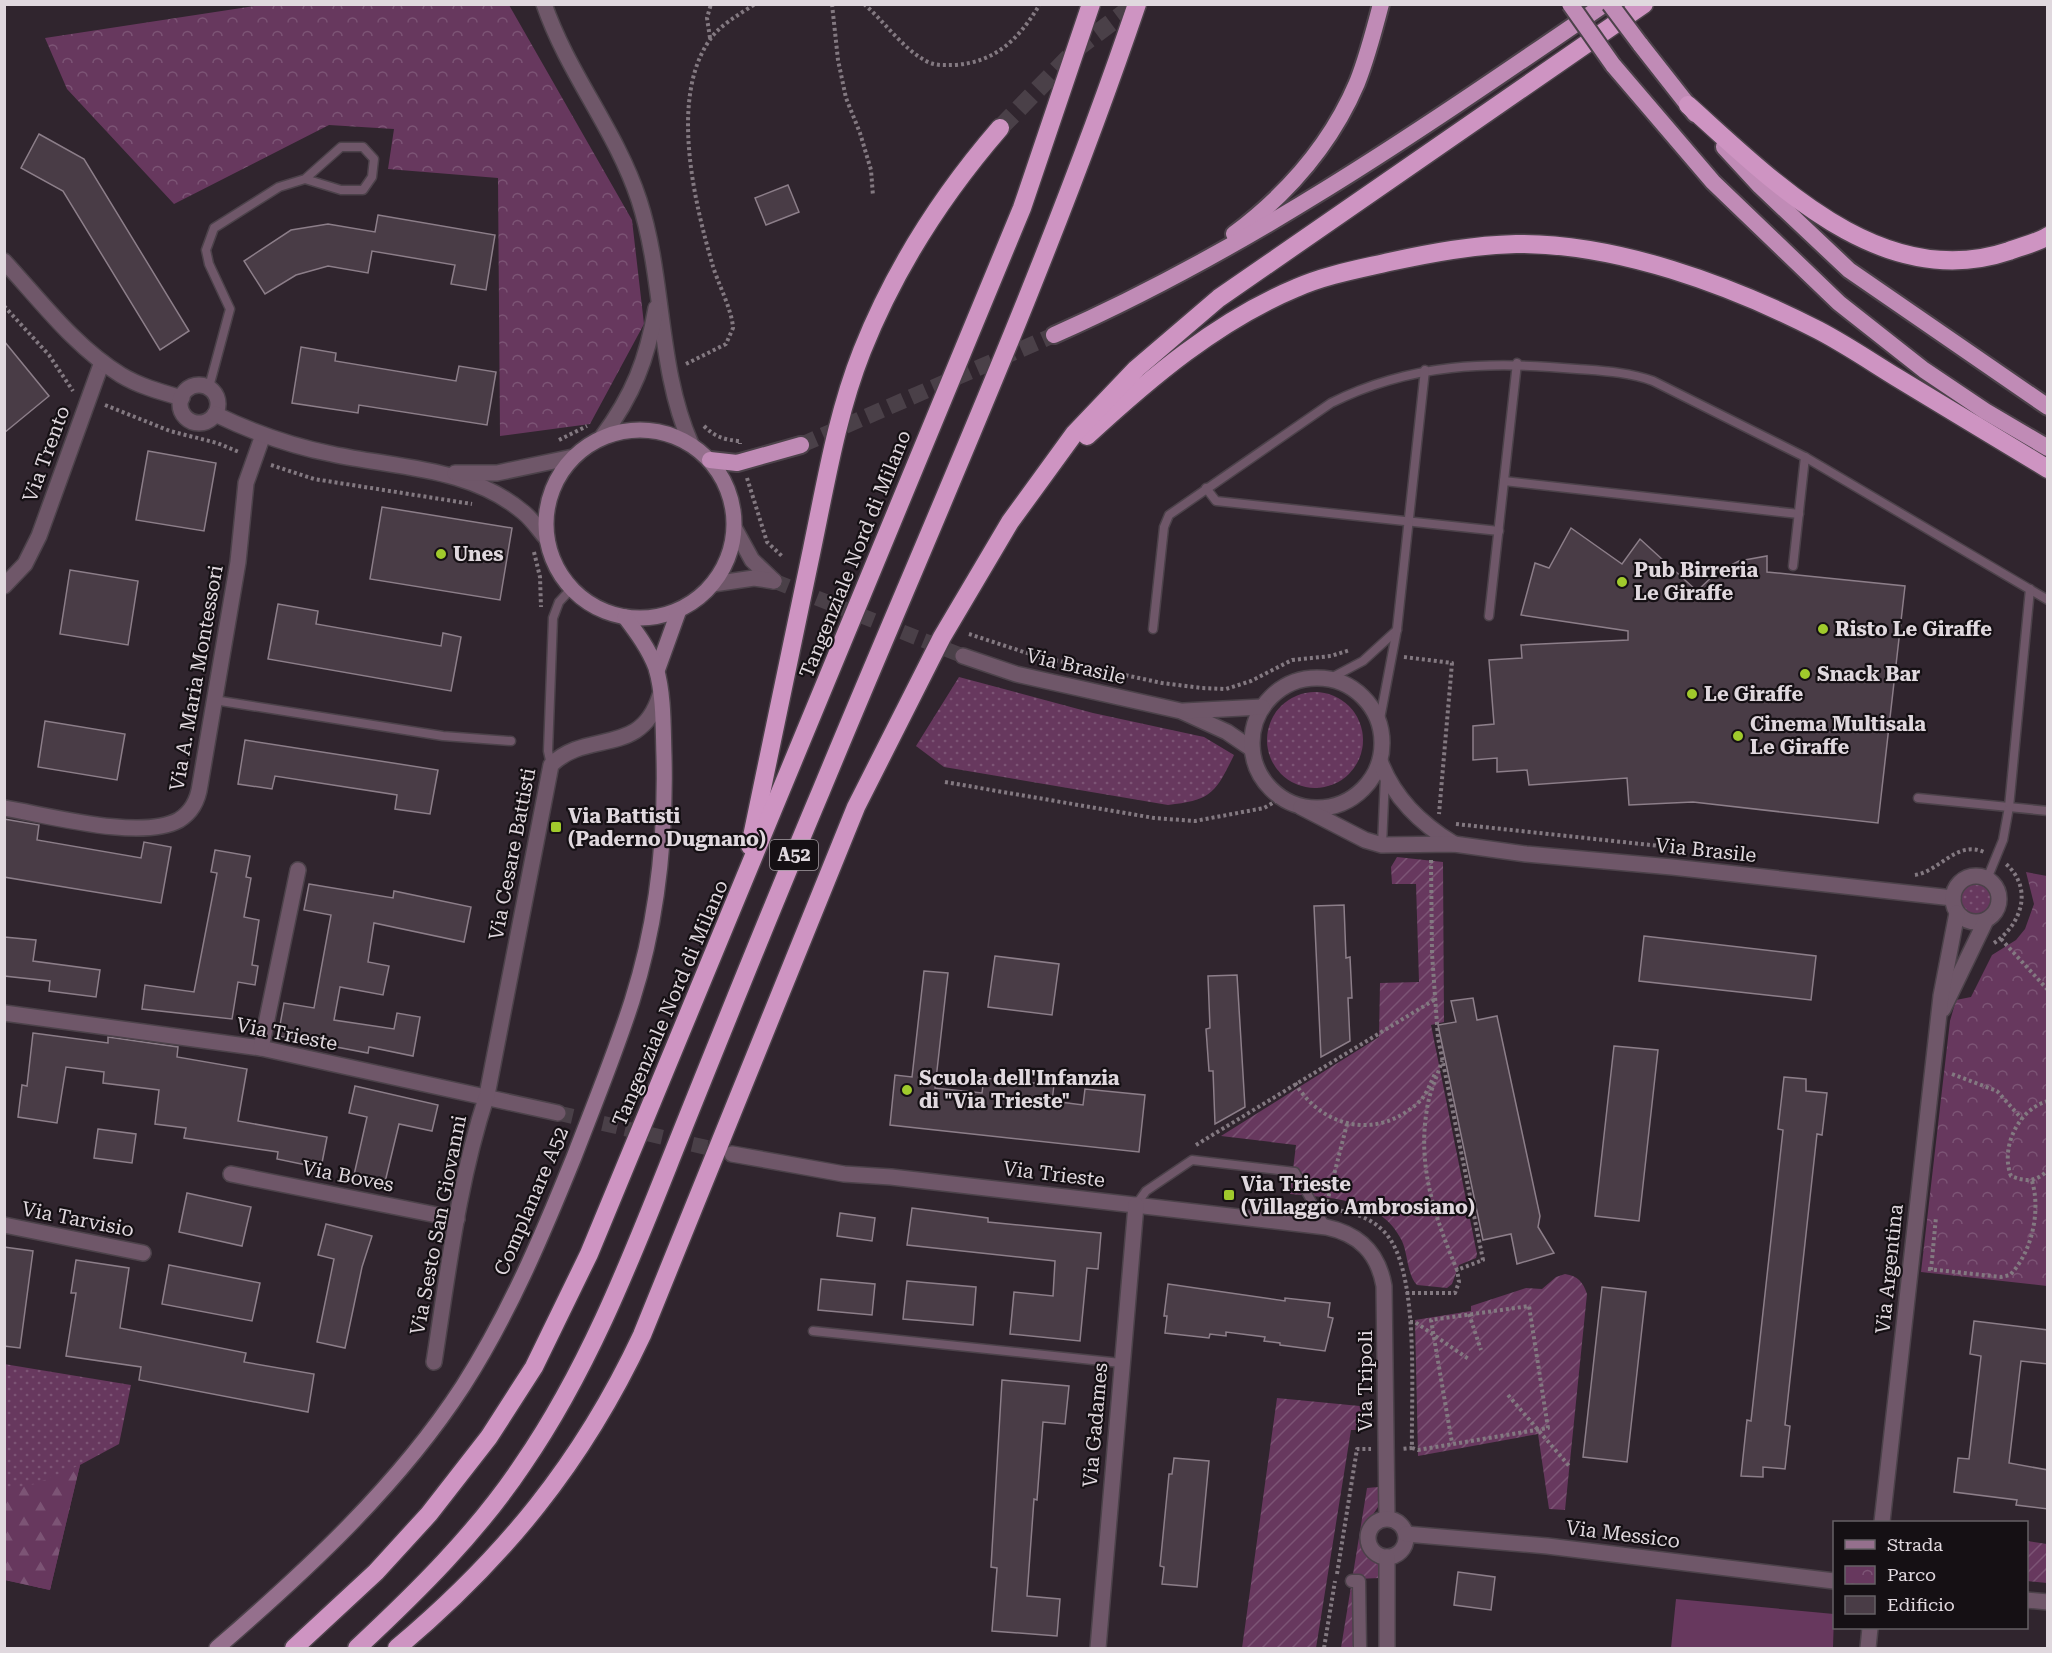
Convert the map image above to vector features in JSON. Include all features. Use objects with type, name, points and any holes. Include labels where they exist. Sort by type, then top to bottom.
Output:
[{"type":"highway","name":"Tangenziale Nord di Milano","points":[[294,1648],[376,1572],[429,1514],[489,1437],[534,1367],[589,1254],[1022,207],[1091,4]]},
{"type":"highway","name":"A52","points":[[357,1648],[407,1602],[465,1540],[523,1465],[569,1390],[627,1270],[775,901],[1058,219],[1137,4]]},
{"type":"highway","points":[[1187,268],[1252,220],[1294,182],[1331,133],[1357,83],[1381,4]]},
{"type":"highway","points":[[1570,4],[1613,65],[1713,182],[1839,303],[1924,370],[1985,411],[2048,448]]},
{"type":"highway","points":[[1054,335],[1125,304],[1259,230],[1412,136],[1605,4]]},
{"type":"highway","points":[[1610,4],[1688,105],[1760,186],[1850,270],[2048,407]]},
{"type":"highway","points":[[1042,478],[1074,434],[1128,377],[1219,297],[1644,4]]},
{"type":"highway","points":[[1688,105],[1784,191],[1879,248],[1936,262],[1989,258],[2048,236]]},
{"type":"highway","points":[[741,891],[834,440],[861,352],[891,286],[930,217],[966,167],[1000,128]]},
{"type":"highway","points":[[1042,478],[1146,383],[1189,349],[1298,287],[1361,268],[1434,252],[1519,244],[1590,251],[1672,270],[1748,297],[1820,331],[2048,469]]},
{"type":"highway","points":[[710,460],[743,462],[801,445]]},
{"type":"highway","name":"A52","points":[[397,1648],[487,1567],[524,1525],[565,1470],[621,1380],[642,1335],[860,797],[942,637],[1010,522],[1042,478]]},
{"type":"main road","points":[[644,429],[673,435],[691,444],[710,460],[726,485],[733,505],[735,529],[728,560],[704,594],[679,610],[647,618],[625,617],[594,607],[571,588],[555,564],[547,539],[548,502],[557,478],[573,457],[602,437],[622,431],[644,429]]},
{"type":"main road","name":"Complanare A52","points":[[657,671],[679,610]]},
{"type":"main road","name":"Complanare A52","points":[[217,1648],[326,1549],[375,1498],[423,1441],[463,1386],[523,1278],[613,1057],[633,999],[648,938],[660,872],[665,798],[657,671],[643,642],[625,617]]},
{"type":"street","points":[[544,4],[563,52],[614,139],[624,162],[649,238],[669,372],[676,406],[691,444]]},
{"type":"street","points":[[4,261],[68,331],[102,362],[130,379],[182,398]]},
{"type":"street","points":[[602,437],[626,404],[644,363],[658,293]]},
{"type":"street","name":"Via Trento","points":[[4,586],[24,564],[39,536],[102,362]]},
{"type":"street","points":[[192,386],[209,387],[217,397],[218,409],[204,422],[193,422],[182,410],[182,398],[192,386]]},
{"type":"street","points":[[215,414],[263,435],[333,455],[441,473],[497,472],[573,457]]},
{"type":"street","name":"Via A. Maria Montessori","points":[[4,808],[130,828],[164,825],[180,819],[190,811],[197,798],[238,562],[246,483],[263,435]]},
{"type":"street","points":[[441,473],[497,494],[524,513],[547,539]]},
{"type":"street","points":[[713,584],[753,578],[774,581],[752,560],[735,529]]},
{"type":"street","name":"Via Brasile","points":[[963,656],[1016,674],[1181,711],[1227,732],[1252,749]]},
{"type":"street","points":[[1303,679],[1329,679],[1350,687],[1362,696],[1379,724],[1382,768],[1348,801],[1326,808],[1301,807],[1281,798],[1263,781],[1252,749],[1256,719],[1262,707],[1286,686],[1303,679]]},
{"type":"street","points":[[551,765],[561,756],[576,749],[613,741],[635,732],[651,718],[660,694]]},
{"type":"street","name":"Via Brasile","points":[[1181,711],[1262,707]]},
{"type":"street","name":"Via Cesare Battisti","points":[[487,1095],[551,765]]},
{"type":"street","name":"Via Brasile","points":[[1382,768],[1403,803],[1435,832],[1454,844]]},
{"type":"street","name":"Via Brasile","points":[[1301,807],[1365,840],[1382,845],[1454,844],[1526,854],[1672,867],[1955,906]]},
{"type":"street","points":[[261,1048],[298,870]]},
{"type":"street","points":[[1967,878],[1987,879],[1996,888],[1999,900],[1995,912],[1986,920],[1973,922],[1955,906],[1957,886],[1967,878]]},
{"type":"street","name":"Via Argentina","points":[[1882,1521],[1938,1020],[1955,906]]},
{"type":"street","name":"Via Argentina","points":[[1938,1020],[1986,920]]},
{"type":"street","name":"Via Trieste","points":[[4,1013],[261,1048],[487,1095],[558,1113]]},
{"type":"street","name":"Via Sesto San Giovanni","points":[[434,1362],[457,1219],[474,1135],[487,1095]]},
{"type":"street","name":"Via Trieste","points":[[732,1154],[826,1172],[1326,1227],[1350,1234],[1367,1247]]},
{"type":"street","name":"Via Boves","points":[[231,1174],[457,1219]]},
{"type":"street","name":"Via Gadames","points":[[1098,1648],[1136,1205]]},
{"type":"street","name":"Via Tarvisio","points":[[4,1225],[143,1253]]},
{"type":"street","name":"Via Tripoli","points":[[1367,1247],[1382,1275],[1385,1302],[1387,1518]]},
{"type":"street","points":[[1387,1518],[1401,1525],[1406,1534],[1404,1547],[1387,1557],[1375,1554],[1367,1538],[1371,1526],[1387,1518]]},
{"type":"street","name":"Via Messico","points":[[1406,1534],[1546,1546],[1833,1581]]},
{"type":"street","points":[[1387,1557],[1387,1648]]},
{"type":"street","points":[[1352,1581],[1359,1581],[1360,1648]]},
{"type":"street","points":[[2028,1600],[2048,1602]]},
{"type":"street","points":[[1868,1648],[1870,1629]]},
{"type":"lane","points":[[209,387],[230,309],[209,264],[206,250],[208,238],[214,228],[273,191],[305,179],[341,147],[363,147],[374,159],[372,177],[363,189],[341,190],[305,179]]},
{"type":"lane","points":[[1489,616],[1517,363]]},
{"type":"lane","points":[[1153,629],[1164,527],[1169,515],[1331,403],[1356,391],[1425,370],[1517,363],[1634,374],[1805,457],[2048,600]]},
{"type":"lane","points":[[1379,724],[1397,629],[1425,370]]},
{"type":"lane","points":[[1793,566],[1805,457]]},
{"type":"lane","points":[[1504,481],[1799,514]]},
{"type":"lane","points":[[1206,488],[1216,501],[1499,531]]},
{"type":"lane","name":"Via Cesare Battisti","points":[[551,765],[548,752],[553,618],[559,602],[571,588]]},
{"type":"lane","points":[[1987,879],[1997,858],[2009,807],[2030,589]]},
{"type":"lane","points":[[1329,679],[1347,671],[1373,653],[1397,629]]},
{"type":"lane","points":[[214,700],[443,735],[511,741]]},
{"type":"lane","points":[[1382,768],[1382,845]]},
{"type":"lane","points":[[1918,798],[2048,811]]},
{"type":"lane","points":[[1136,1205],[1146,1191],[1192,1160],[1294,1172],[1326,1227]]},
{"type":"lane","points":[[813,1331],[1121,1363]]},
{"type":"path","points":[[710,39],[707,18],[711,4]]},
{"type":"path","points":[[669,372],[726,344],[733,328],[699,216],[688,128],[691,86],[697,63],[710,39],[755,4]]},
{"type":"path","points":[[832,4],[838,60],[846,98],[871,170],[873,196]]},
{"type":"path","points":[[864,4],[911,50],[927,62],[939,66],[969,64],[992,57],[1013,41],[1040,4]]},
{"type":"path","points":[[666,349],[685,354],[687,373]]},
{"type":"path","points":[[556,441],[592,423]]},
{"type":"path","points":[[701,423],[714,435],[725,440],[740,441],[743,462],[767,542],[783,557]]},
{"type":"path","points":[[969,634],[1036,656],[1162,684],[1202,688],[1226,689],[1251,681],[1292,660],[1331,656],[1350,650],[1373,653]]},
{"type":"path","points":[[1393,655],[1452,663],[1438,817],[1443,820]]},
{"type":"path","points":[[945,782],[1154,818],[1195,821],[1264,808],[1281,798]]},
{"type":"path","points":[[1450,824],[1680,848]]},
{"type":"path","points":[[1432,846],[1430,865],[1434,1000],[1442,1061],[1483,1260],[1457,1270]]},
{"type":"path","points":[[1903,873],[1926,873],[1955,853],[1968,850],[1980,850],[1997,858],[2013,870],[2022,896],[2017,922],[2001,939],[1986,946]]},
{"type":"path","points":[[2001,939],[2048,990]]},
{"type":"path","points":[[1186,1152],[1294,1083],[1434,1000]]},
{"type":"path","points":[[1294,1083],[1305,1101],[1324,1116],[1347,1124],[1373,1126],[1398,1116],[1422,1100],[1442,1061]]},
{"type":"path","points":[[1406,1293],[1455,1293],[1459,1288],[1457,1270],[1437,1222],[1426,1179],[1423,1144],[1427,1107],[1442,1061]]},
{"type":"path","points":[[1950,1086],[1953,1064]]},
{"type":"path","points":[[1952,1074],[1997,1091],[2022,1119]]},
{"type":"path","points":[[2048,1101],[2031,1109],[2022,1119],[2010,1142],[2007,1166],[2011,1176],[2021,1181],[2032,1181],[2048,1170]]},
{"type":"path","points":[[1347,1124],[1326,1209],[1362,1216],[1378,1226],[1390,1239],[1398,1254],[1410,1322],[1412,1448]]},
{"type":"path","points":[[1909,1268],[2001,1277],[2010,1275],[2025,1252],[2032,1230],[2036,1208],[2032,1181]]},
{"type":"path","points":[[1930,1270],[1937,1212]]},
{"type":"path","points":[[1324,1648],[1357,1449],[1412,1448],[1418,1450],[1548,1428],[1529,1306],[1431,1320],[1452,1443]]},
{"type":"path","points":[[1469,1314],[1481,1350]]},
{"type":"path","points":[[1410,1322],[1415,1322],[1470,1360]]},
{"type":"path","points":[[1508,1395],[1570,1467]]},
{"type":"green space","points":[[261,5],[509,5],[632,220],[644,324],[590,424],[500,436],[498,178],[388,169],[394,129],[329,125],[174,204],[67,89],[45,38]]},
{"type":"green space","points":[[959,677],[1093,713],[1204,737],[1234,755],[1222,779],[1210,793],[1194,801],[1168,805],[944,767],[916,746]]},
{"type":"green space","points":[[1315,692],[1333,696],[1349,706],[1359,722],[1363,740],[1359,758],[1349,774],[1333,784],[1315,788],[1297,784],[1281,774],[1271,758],[1267,740],[1271,722],[1281,706],[1297,696]]},
{"type":"green space","points":[[1397,857],[1443,862],[1444,1022],[1431,1025],[1477,1254],[1476,1258],[1459,1265],[1452,1284],[1447,1288],[1417,1285],[1411,1276],[1402,1241],[1382,1216],[1368,1208],[1338,1199],[1290,1194],[1296,1145],[1221,1136],[1379,1037],[1380,983],[1419,982],[1416,884],[1392,884],[1391,867]]},
{"type":"green space","points":[[2026,872],[2047,876],[2047,1286],[1921,1272],[1950,1021],[1956,1000],[1971,997],[1992,955],[2016,940],[2025,929],[2034,904]]},
{"type":"green space","points":[[1974,881],[1986,887],[1992,899],[1986,911],[1974,917],[1962,911],[1956,899],[1962,887]]},
{"type":"green space","points":[[1565,1274],[1579,1280],[1587,1294],[1565,1510],[1549,1509],[1538,1434],[1418,1456],[1415,1320],[1471,1311],[1471,1306],[1526,1288],[1542,1289],[1556,1277]]},
{"type":"green space","points":[[4,1364],[131,1385],[119,1444],[80,1465],[50,1590],[5,1580]]},
{"type":"green space","points":[[1277,1398],[1370,1407],[1370,1415],[1363,1415],[1361,1430],[1351,1430],[1316,1648],[1242,1648]]},
{"type":"green space","points":[[80,1465],[50,1590],[5,1580],[5,1490],[35,1484]]},
{"type":"green space","points":[[1378,1487],[1378,1507],[1368,1522],[1365,1541],[1381,1565],[1380,1578],[1356,1579],[1357,1648],[1341,1648],[1367,1488]]},
{"type":"green space","points":[[2028,1541],[2047,1544],[2047,1583],[2028,1581]]},
{"type":"green space","points":[[1676,1599],[1833,1614],[1833,1648],[1671,1648]]},
{"type":"building","points":[[39,134],[84,159],[189,331],[160,350],[63,191],[21,168]]},
{"type":"building","points":[[788,185],[799,212],[766,225],[755,198]]},
{"type":"building","points":[[378,215],[495,235],[486,290],[451,284],[455,265],[372,251],[368,273],[328,266],[296,275],[265,294],[244,261],[291,230],[328,224],[375,232]]},
{"type":"building","points":[[4,341],[49,396],[4,433]]},
{"type":"building","points":[[301,347],[336,353],[335,361],[456,381],[459,366],[496,372],[487,425],[359,405],[358,413],[292,403]]},
{"type":"building","points":[[148,451],[216,463],[204,531],[136,520]]},
{"type":"building","name":"Unes","points":[[382,507],[512,528],[500,600],[370,579]]},
{"type":"building","name":"Le Giraffe","points":[[1571,528],[1622,564],[1640,539],[1697,591],[1717,572],[1739,561],[1767,556],[1767,572],[1905,586],[1878,823],[1693,802],[1629,805],[1627,778],[1529,785],[1527,770],[1497,772],[1497,758],[1473,760],[1473,726],[1494,724],[1489,660],[1522,658],[1521,645],[1628,640],[1628,631],[1521,615],[1535,563],[1549,568]]},
{"type":"building","points":[[70,570],[138,581],[128,645],[60,634]]},
{"type":"building","points":[[278,604],[318,611],[316,624],[441,646],[443,633],[461,637],[451,691],[268,659]]},
{"type":"building","points":[[45,721],[125,734],[117,780],[38,767]]},
{"type":"building","points":[[245,740],[438,770],[430,814],[395,809],[397,795],[275,776],[272,789],[238,784]]},
{"type":"building","points":[[4,819],[39,825],[37,840],[141,858],[144,842],[171,847],[161,903],[4,877]]},
{"type":"building","points":[[215,850],[250,856],[246,877],[251,878],[244,917],[259,920],[252,965],[258,966],[255,985],[238,982],[232,1019],[142,1009],[145,985],[194,992],[217,873],[211,872]]},
{"type":"building","points":[[309,884],[393,898],[394,891],[471,907],[464,942],[374,923],[368,962],[389,966],[383,995],[340,987],[334,1020],[394,1029],[397,1013],[420,1017],[413,1056],[369,1047],[368,1053],[278,1036],[284,1003],[314,1008],[331,915],[304,910]]},
{"type":"building","points":[[1344,905],[1346,958],[1350,957],[1352,998],[1348,998],[1350,1041],[1321,1057],[1314,906]]},
{"type":"building","points":[[1644,936],[1816,956],[1811,1000],[1639,981]]},
{"type":"building","points":[[4,937],[36,940],[33,961],[100,970],[96,997],[49,991],[50,981],[4,976]]},
{"type":"building","points":[[995,956],[1059,964],[1052,1015],[988,1007]]},
{"type":"building","points":[[924,971],[948,973],[935,1088],[982,1093],[984,1078],[1054,1085],[1052,1101],[1083,1105],[1085,1089],[1145,1095],[1139,1152],[890,1125],[895,1075],[912,1077]]},
{"type":"building","points":[[1237,975],[1245,1107],[1215,1124],[1213,1071],[1209,1071],[1206,1029],[1210,1028],[1208,976]]},
{"type":"building","points":[[1473,998],[1477,1020],[1497,1016],[1540,1216],[1538,1227],[1554,1253],[1517,1264],[1511,1234],[1483,1240],[1438,1025],[1456,1022],[1451,1001]]},
{"type":"building","points":[[33,1033],[108,1043],[108,1037],[178,1047],[177,1057],[247,1069],[238,1121],[327,1137],[321,1168],[277,1159],[278,1152],[184,1138],[186,1128],[155,1124],[159,1090],[103,1083],[104,1072],[66,1067],[57,1123],[18,1117],[22,1085],[27,1086]]},
{"type":"building","points":[[1614,1046],[1658,1050],[1639,1221],[1595,1216]]},
{"type":"building","points":[[1784,1077],[1806,1079],[1806,1091],[1827,1093],[1822,1135],[1817,1134],[1785,1425],[1790,1426],[1785,1469],[1763,1467],[1763,1477],[1741,1476],[1747,1420],[1751,1421],[1783,1130],[1778,1129]]},
{"type":"building","points":[[355,1086],[438,1105],[432,1131],[399,1124],[385,1182],[354,1175],[367,1117],[349,1113]]},
{"type":"building","points":[[98,1129],[136,1134],[132,1163],[94,1158]]},
{"type":"building","points":[[187,1193],[251,1207],[242,1246],[179,1232]]},
{"type":"building","points":[[912,1208],[988,1218],[988,1222],[1101,1233],[1098,1269],[1087,1268],[1080,1341],[1010,1334],[1014,1292],[1053,1296],[1055,1261],[907,1245]]},
{"type":"building","points":[[840,1213],[875,1218],[872,1241],[837,1236]]},
{"type":"building","points":[[326,1224],[372,1236],[362,1267],[345,1348],[317,1342],[334,1259],[318,1255]]},
{"type":"building","points":[[4,1247],[33,1251],[20,1348],[4,1346]]},
{"type":"building","points":[[76,1260],[129,1268],[120,1328],[246,1353],[244,1362],[314,1374],[308,1412],[139,1380],[141,1367],[66,1356],[76,1293],[71,1293]]},
{"type":"building","points":[[169,1265],[260,1283],[252,1321],[162,1304]]},
{"type":"building","points":[[821,1279],[875,1284],[872,1315],[818,1310]]},
{"type":"building","points":[[907,1281],[976,1287],[973,1325],[903,1319]]},
{"type":"building","points":[[1168,1284],[1285,1301],[1285,1298],[1330,1303],[1328,1317],[1333,1318],[1325,1351],[1280,1345],[1280,1343],[1264,1341],[1265,1337],[1226,1332],[1226,1336],[1210,1334],[1209,1338],[1165,1333],[1167,1316],[1164,1316]]},
{"type":"building","points":[[1602,1287],[1646,1292],[1627,1462],[1583,1457]]},
{"type":"building","points":[[1974,1321],[2048,1330],[2048,1364],[2021,1361],[2009,1463],[2048,1470],[2048,1509],[2016,1505],[2017,1500],[1954,1492],[1958,1458],[1969,1459],[1981,1356],[1970,1354]]},
{"type":"building","points":[[1002,1380],[1069,1386],[1065,1424],[1043,1422],[1037,1500],[1034,1499],[1027,1596],[1060,1599],[1057,1636],[992,1631],[997,1568],[991,1567]]},
{"type":"building","points":[[1174,1458],[1209,1461],[1197,1587],[1162,1584],[1164,1567],[1160,1566],[1169,1474],[1172,1474]]},
{"type":"building","points":[[1458,1572],[1495,1577],[1491,1610],[1454,1605]]},
{"type":"tunnel","points":[[1000,128],[1080,46],[1136,4]]},
{"type":"tunnel","points":[[801,445],[1054,335]]},
{"type":"tunnel","points":[[774,581],[963,656]]},
{"type":"tunnel","points":[[558,1113],[726,1152]]},
{"type":"place","name":"Unes","points":[[441,554]]},
{"type":"place","name":"Pub Birreria Le Giraffe","points":[[1622,582]]},
{"type":"place","name":"Risto Le Giraffe","points":[[1823,629]]},
{"type":"place","name":"Snack Bar","points":[[1805,674]]},
{"type":"place","name":"Le Giraffe","points":[[1692,694]]},
{"type":"place","name":"Cinema Multisala Le Giraffe","points":[[1738,736]]},
{"type":"place","name":"Via Battisti (Paderno Dugnano)","points":[[556,827]]},
{"type":"place","name":"Scuola dell'Infanzia di \"Via Trieste\"","points":[[907,1090]]},
{"type":"place","name":"Via Trieste (Villaggio Ambrosiano)","points":[[1229,1195]]}]
